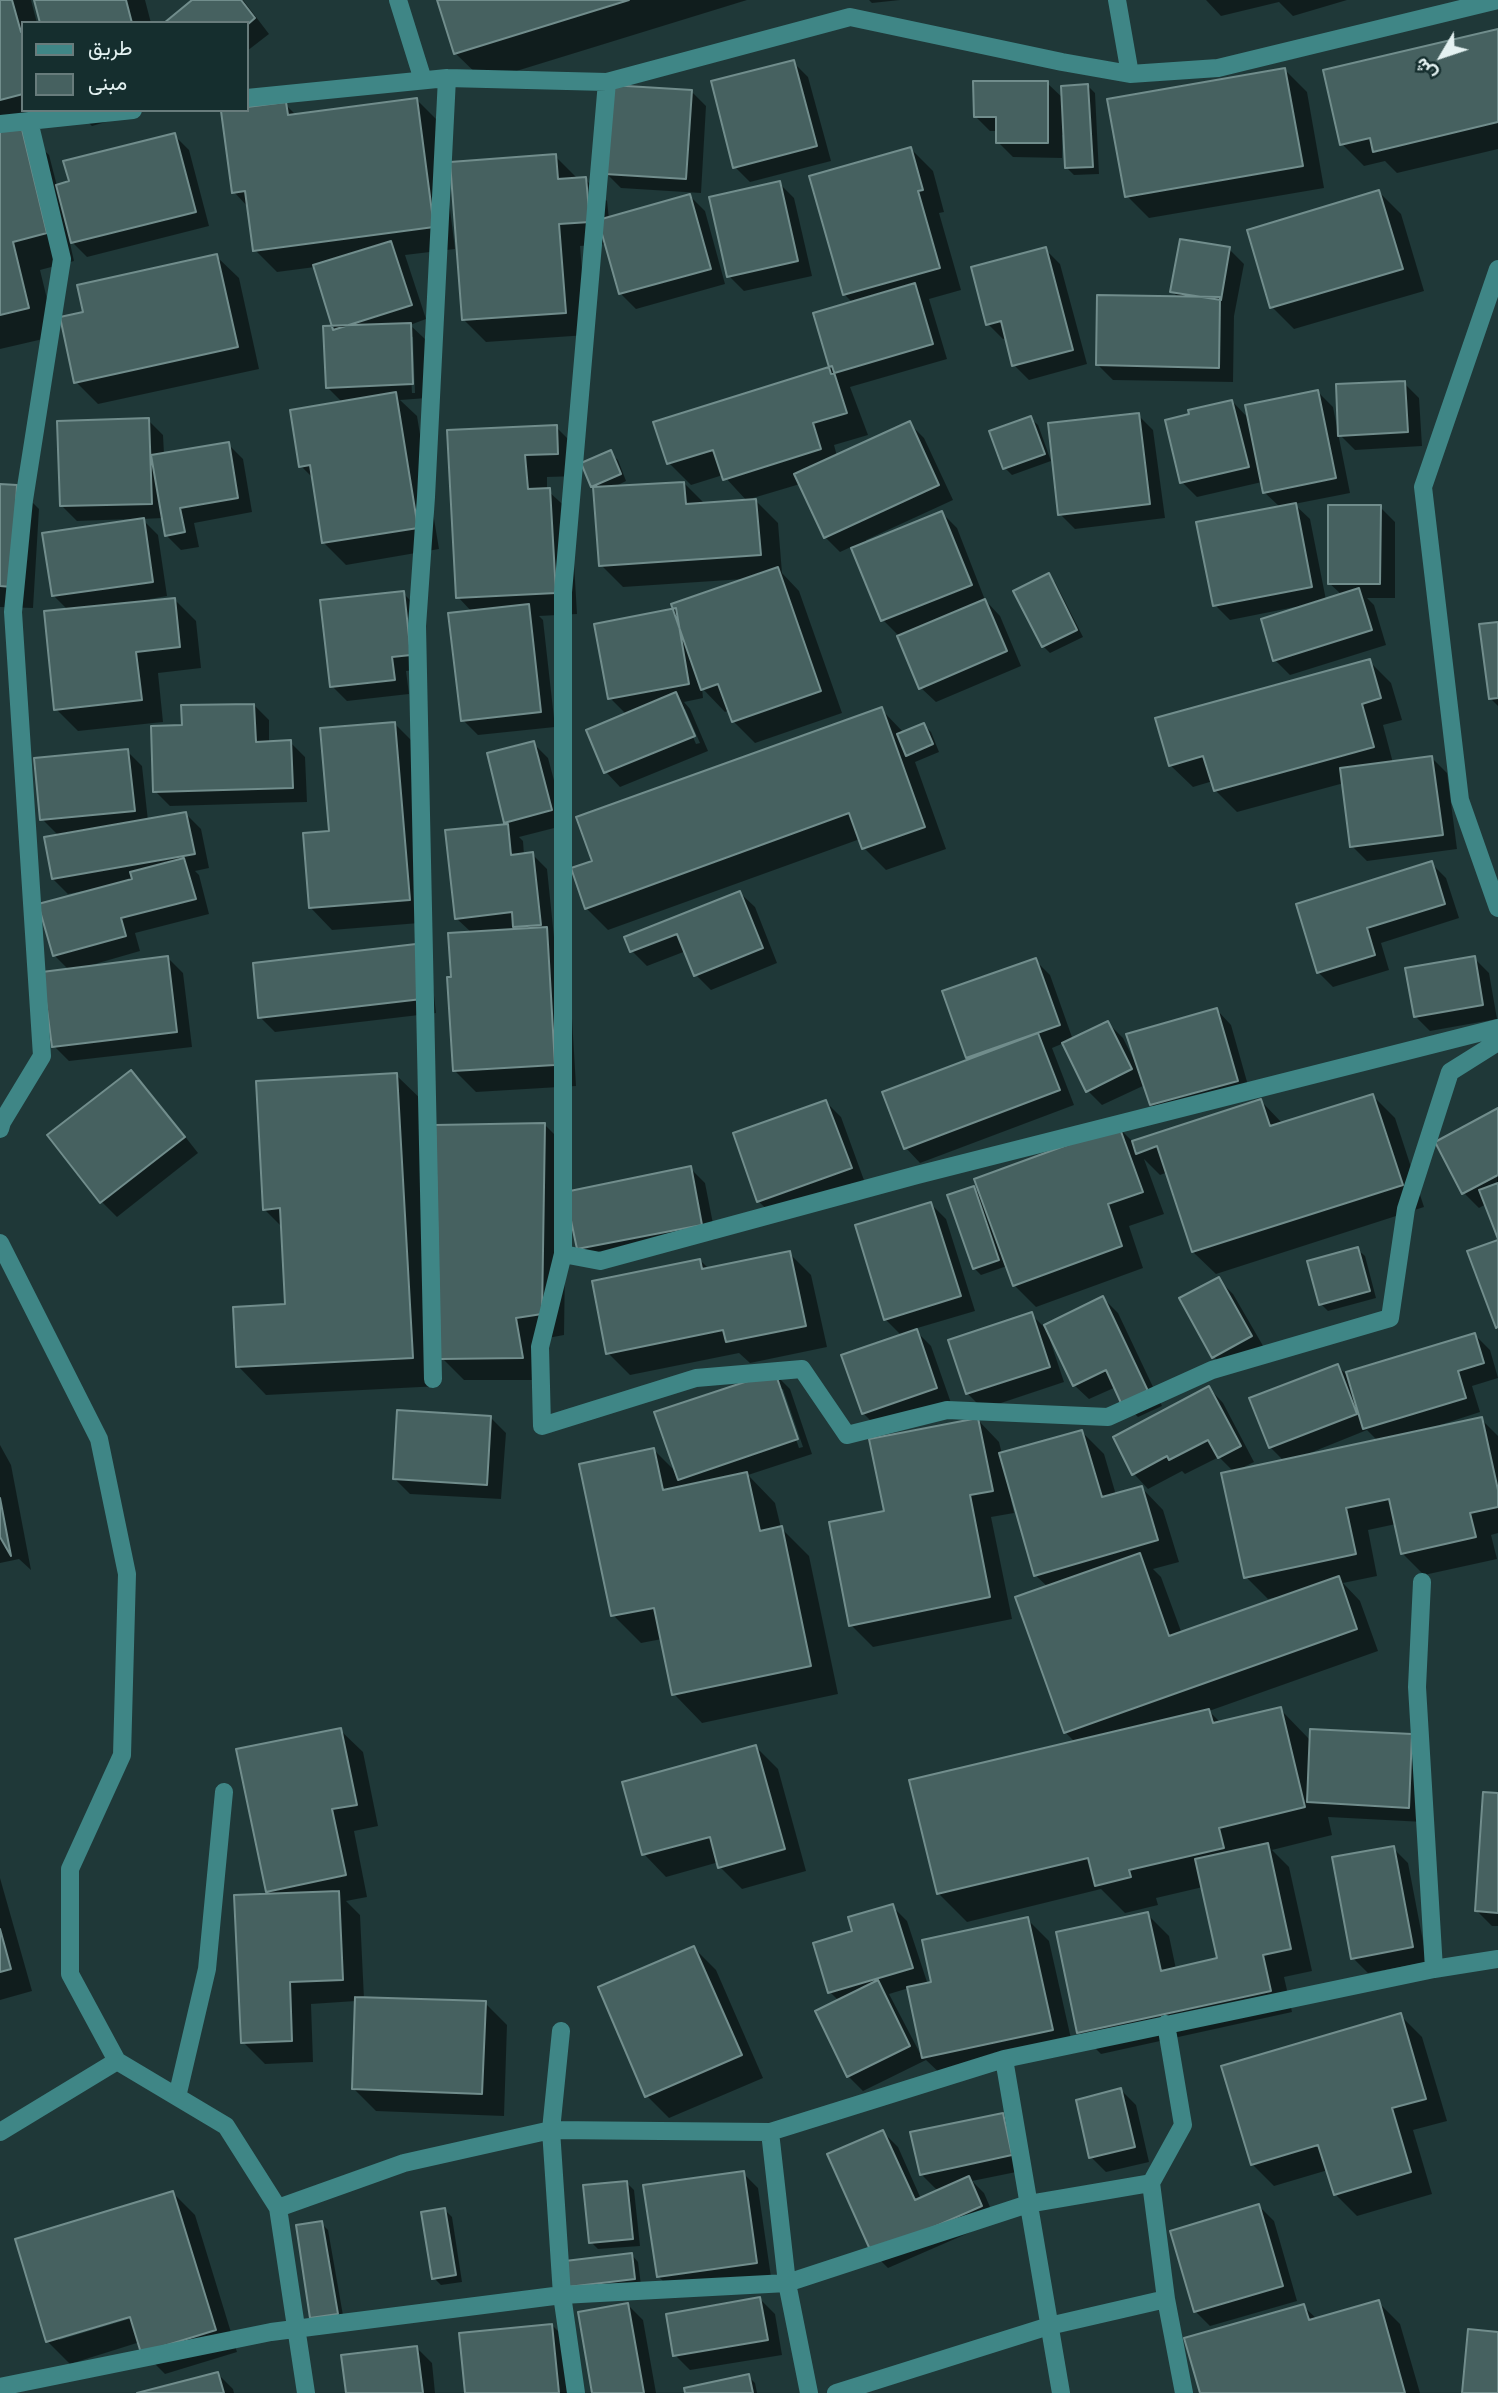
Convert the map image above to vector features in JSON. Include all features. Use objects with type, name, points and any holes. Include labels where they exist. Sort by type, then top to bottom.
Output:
[{"type":"street","points":[[398,0],[423,80]]},
{"type":"street","points":[[1117,0],[1130,74]]},
{"type":"street","points":[[248,98],[447,78],[607,82],[849,8],[1062,62],[1130,74],[1218,68],[1498,0]]},
{"type":"street","points":[[433,1379],[417,626],[447,78]]},
{"type":"street","points":[[607,82],[563,592],[563,1254],[540,1347],[542,1426],[696,1378],[802,1369],[847,1435],[947,1410],[1108,1417],[1212,1370],[1390,1318],[1406,1209],[1450,1072],[1498,1042]]},
{"type":"street","points":[[0,124],[114,112]]},
{"type":"street","points":[[0,1129],[42,1056],[13,612],[24,500],[62,259],[29,121]]},
{"type":"street","points":[[1498,269],[1423,487],[1460,800],[1498,908]]},
{"type":"street","points":[[563,1254],[600,1261],[917,1175],[1498,1028]]},
{"type":"street","points":[[0,1243],[99,1439],[127,1574],[122,1755],[71,1869],[70,1975],[117,2061],[226,2126],[278,2208],[306,2393]]},
{"type":"street","points":[[1422,1582],[1417,1687],[1434,1969]]},
{"type":"street","points":[[177,2097],[207,1969],[224,1792]]},
{"type":"street","points":[[278,2208],[404,2163],[551,2130],[770,2132],[1004,2059],[1434,1969],[1498,1959]]},
{"type":"street","points":[[1166,2024],[1183,2125],[1151,2183],[1166,2299],[1184,2393]]},
{"type":"street","points":[[562,2031],[551,2130],[562,2295],[576,2393]]},
{"type":"street","points":[[1004,2059],[1061,2393]]},
{"type":"street","points":[[0,2132],[117,2061]]},
{"type":"street","points":[[770,2132],[787,2283],[809,2393]]},
{"type":"street","points":[[4,2389],[271,2332],[562,2295],[787,2283],[1028,2204],[1151,2183]]},
{"type":"street","points":[[836,2393],[1049,2326],[1166,2299]]},
{"type":"building","points":[[0,0],[12,0],[21,32],[21,95],[0,100]]},
{"type":"building","points":[[34,0],[126,0],[131,21],[39,21]]},
{"type":"building","points":[[192,0],[241,0],[255,18],[248,24],[248,21],[166,21]]},
{"type":"building","points":[[437,0],[629,0],[454,54]]},
{"type":"building","points":[[1498,29],[1498,122],[1373,152],[1370,138],[1340,145],[1323,70]]},
{"type":"building","points":[[794,60],[817,146],[733,168],[711,81]]},
{"type":"building","points":[[1285,68],[1303,166],[1125,197],[1107,99]]},
{"type":"building","points":[[973,81],[1048,81],[1048,143],[996,143],[996,117],[974,117]]},
{"type":"building","points":[[1088,84],[1093,167],[1065,168],[1061,86]]},
{"type":"building","points":[[610,85],[692,90],[686,179],[605,174]]},
{"type":"building","points":[[417,98],[434,227],[253,251],[245,191],[232,193],[221,112],[248,112],[248,107],[286,102],[288,115]]},
{"type":"building","points":[[21,125],[47,233],[13,242],[29,308],[0,315],[0,130]]},
{"type":"building","points":[[175,133],[196,212],[71,243],[56,185],[69,181],[63,161]]},
{"type":"building","points":[[911,147],[923,190],[918,191],[940,268],[843,295],[809,176]]},
{"type":"building","points":[[556,154],[558,179],[586,177],[590,222],[559,224],[566,313],[462,320],[450,162]]},
{"type":"building","points":[[780,181],[798,261],[727,277],[709,197]]},
{"type":"building","points":[[1379,190],[1403,269],[1270,308],[1247,230]]},
{"type":"building","points":[[690,194],[711,269],[619,294],[598,220]]},
{"type":"building","points":[[1180,239],[1230,247],[1221,300],[1170,292]]},
{"type":"building","points":[[391,241],[412,305],[333,330],[313,265]]},
{"type":"building","points":[[1046,247],[1073,350],[1012,366],[1001,321],[986,325],[971,267]]},
{"type":"building","points":[[217,254],[238,347],[74,383],[60,317],[83,312],[77,285]]},
{"type":"building","points":[[915,283],[933,344],[831,374],[813,313]]},
{"type":"building","points":[[1097,295],[1220,297],[1219,368],[1096,365]]},
{"type":"building","points":[[411,323],[413,384],[326,388],[323,326]]},
{"type":"building","points":[[832,366],[847,413],[813,423],[821,449],[723,480],[713,450],[667,464],[653,422]]},
{"type":"building","points":[[1405,381],[1408,432],[1338,436],[1336,384]]},
{"type":"building","points":[[1318,390],[1336,478],[1263,493],[1245,405]]},
{"type":"building","points":[[396,392],[418,528],[322,543],[310,465],[299,467],[290,410]]},
{"type":"building","points":[[1232,400],[1249,467],[1180,483],[1165,420],[1189,414],[1188,410]]},
{"type":"building","points":[[1139,413],[1150,504],[1058,515],[1048,423]]},
{"type":"building","points":[[1031,416],[1045,454],[1003,469],[989,431]]},
{"type":"building","points":[[149,418],[152,504],[60,506],[57,421]]},
{"type":"building","points":[[910,421],[939,485],[824,538],[794,474]]},
{"type":"building","points":[[557,425],[558,454],[525,455],[528,489],[550,488],[556,593],[456,598],[447,430]]},
{"type":"building","points":[[229,442],[238,498],[180,508],[185,532],[165,536],[151,455]]},
{"type":"building","points":[[611,450],[621,474],[591,487],[581,463]]},
{"type":"building","points":[[684,482],[686,504],[756,499],[761,555],[599,566],[593,487]]},
{"type":"building","points":[[0,484],[17,485],[12,587],[0,586]]},
{"type":"building","points":[[1296,503],[1312,587],[1213,606],[1196,522]]},
{"type":"building","points":[[1328,505],[1381,505],[1380,584],[1328,584]]},
{"type":"building","points":[[942,511],[972,585],[881,621],[851,548]]},
{"type":"building","points":[[144,518],[153,582],[52,596],[42,533]]},
{"type":"building","points":[[778,567],[821,691],[732,722],[718,684],[701,690],[671,604]]},
{"type":"building","points":[[1049,573],[1077,630],[1042,647],[1013,591]]},
{"type":"building","points":[[1359,588],[1372,630],[1273,661],[1261,619]]},
{"type":"building","points":[[404,591],[411,655],[392,657],[395,680],[330,687],[320,600]]},
{"type":"building","points":[[175,598],[180,647],[136,652],[142,700],[54,710],[44,611]]},
{"type":"building","points":[[985,599],[1007,651],[919,689],[897,636]]},
{"type":"building","points":[[529,604],[541,712],[461,721],[448,613]]},
{"type":"building","points":[[676,608],[689,684],[608,699],[594,624]]},
{"type":"building","points":[[1498,622],[1498,698],[1489,699],[1479,624]]},
{"type":"building","points":[[1370,659],[1381,698],[1362,704],[1374,747],[1214,791],[1203,756],[1169,766],[1155,718]]},
{"type":"building","points":[[676,692],[695,736],[604,773],[586,730]]},
{"type":"building","points":[[254,704],[256,742],[291,740],[293,788],[153,792],[151,726],[182,725],[181,705]]},
{"type":"building","points":[[882,707],[925,827],[862,849],[849,813],[585,909],[571,868],[592,861],[576,817]]},
{"type":"building","points":[[395,722],[410,900],[309,908],[303,833],[329,831],[320,728]]},
{"type":"building","points":[[924,723],[933,744],[906,756],[897,734]]},
{"type":"building","points":[[534,741],[552,810],[504,823],[487,753]]},
{"type":"building","points":[[128,749],[135,811],[40,820],[34,758]]},
{"type":"building","points":[[1432,756],[1443,835],[1350,847],[1340,768]]},
{"type":"building","points":[[186,812],[195,854],[52,879],[44,837]]},
{"type":"building","points":[[508,824],[511,855],[533,852],[541,925],[513,927],[512,912],[455,919],[445,830]]},
{"type":"building","points":[[184,858],[196,899],[121,918],[126,936],[53,956],[38,904],[132,879],[130,872]]},
{"type":"building","points":[[1432,861],[1445,904],[1367,928],[1375,955],[1317,973],[1296,904]]},
{"type":"building","points":[[740,891],[763,948],[694,976],[677,934],[630,952],[624,937]]},
{"type":"building","points":[[547,927],[555,1065],[453,1071],[447,977],[451,977],[448,933]]},
{"type":"building","points":[[416,944],[422,999],[258,1018],[253,963]]},
{"type":"building","points":[[168,956],[177,1032],[52,1047],[42,972]]},
{"type":"building","points":[[1475,956],[1483,1005],[1414,1017],[1405,968]]},
{"type":"building","points":[[1036,958],[1060,1025],[966,1058],[942,991]]},
{"type":"building","points":[[1217,1008],[1238,1081],[1150,1105],[1126,1034]]},
{"type":"building","points":[[1108,1021],[1132,1069],[1086,1092],[1062,1043]]},
{"type":"building","points":[[1038,1033],[1060,1090],[904,1149],[882,1092]]},
{"type":"building","points":[[131,1070],[185,1137],[100,1203],[47,1135]]},
{"type":"building","points":[[397,1073],[413,1358],[236,1367],[233,1307],[285,1304],[280,1208],[263,1210],[256,1081]]},
{"type":"building","points":[[1373,1094],[1403,1185],[1192,1252],[1157,1146],[1136,1154],[1132,1141],[1261,1099],[1270,1126]]},
{"type":"building","points":[[826,1100],[852,1168],[757,1202],[733,1133]]},
{"type":"building","points":[[1498,1108],[1498,1175],[1462,1194],[1435,1142]]},
{"type":"building","points":[[545,1123],[542,1314],[516,1318],[523,1358],[440,1359],[435,1125]]},
{"type":"building","points":[[1119,1126],[1143,1192],[1108,1204],[1122,1246],[1013,1286],[974,1179]]},
{"type":"building","points":[[691,1166],[702,1225],[577,1249],[565,1192]]},
{"type":"building","points":[[1498,1183],[1498,1239],[1479,1190]]},
{"type":"building","points":[[974,1186],[999,1260],[973,1269],[947,1195]]},
{"type":"building","points":[[931,1202],[961,1296],[884,1320],[855,1225]]},
{"type":"building","points":[[1498,1240],[1498,1327],[1496,1328],[1467,1251]]},
{"type":"building","points":[[1358,1247],[1370,1291],[1319,1305],[1307,1261]]},
{"type":"building","points":[[790,1251],[806,1326],[726,1342],[723,1330],[606,1354],[592,1281],[700,1259],[702,1269]]},
{"type":"building","points":[[1219,1277],[1252,1336],[1212,1358],[1179,1298]]},
{"type":"building","points":[[1103,1296],[1148,1391],[1121,1403],[1106,1370],[1073,1386],[1044,1325]]},
{"type":"building","points":[[1032,1312],[1050,1367],[966,1394],[948,1340]]},
{"type":"building","points":[[917,1329],[937,1388],[862,1414],[841,1355]]},
{"type":"building","points":[[1475,1333],[1484,1363],[1458,1371],[1466,1398],[1363,1429],[1346,1372]]},
{"type":"building","points":[[1338,1364],[1357,1414],[1269,1448],[1249,1398]]},
{"type":"building","points":[[775,1372],[798,1439],[678,1480],[654,1412]]},
{"type":"building","points":[[1209,1386],[1241,1446],[1218,1458],[1208,1440],[1169,1460],[1167,1456],[1132,1475],[1113,1437]]},
{"type":"building","points":[[397,1410],[491,1416],[487,1485],[393,1479]]},
{"type":"building","points":[[1482,1417],[1498,1490],[1498,1507],[1470,1513],[1476,1537],[1401,1554],[1389,1499],[1346,1508],[1356,1554],[1244,1578],[1221,1473]]},
{"type":"building","points":[[978,1418],[993,1491],[970,1495],[990,1597],[849,1626],[829,1522],[884,1511],[869,1439]]},
{"type":"building","points":[[1082,1430],[1102,1497],[1142,1486],[1158,1540],[1034,1576],[999,1453]]},
{"type":"building","points":[[654,1448],[663,1490],[747,1472],[760,1531],[782,1526],[811,1666],[672,1695],[654,1608],[611,1616],[579,1464]]},
{"type":"building","points":[[0,1498],[11,1556],[0,1537]]},
{"type":"building","points":[[1140,1553],[1169,1636],[1339,1576],[1357,1629],[1064,1733],[1015,1597]]},
{"type":"building","points":[[1281,1707],[1305,1807],[1219,1828],[1224,1848],[1129,1870],[1131,1877],[1095,1886],[1088,1858],[937,1894],[909,1780],[1209,1709],[1213,1723]]},
{"type":"building","points":[[341,1728],[357,1805],[332,1809],[346,1875],[266,1892],[236,1749]]},
{"type":"building","points":[[1310,1729],[1412,1734],[1409,1808],[1307,1802]]},
{"type":"building","points":[[756,1745],[785,1849],[718,1868],[710,1837],[642,1855],[622,1782]]},
{"type":"building","points":[[1483,1792],[1498,1793],[1498,1913],[1475,1911]]},
{"type":"building","points":[[1268,1843],[1291,1949],[1263,1955],[1271,1991],[1077,2033],[1056,1932],[1148,1912],[1161,1971],[1217,1958],[1195,1859]]},
{"type":"building","points":[[1394,1846],[1413,1947],[1351,1959],[1332,1857]]},
{"type":"building","points":[[339,1891],[343,1980],[290,1982],[292,2041],[241,2043],[234,1895]]},
{"type":"building","points":[[893,1904],[913,1968],[828,1993],[813,1943],[852,1931],[848,1917]]},
{"type":"building","points":[[1028,1917],[1053,2030],[922,2058],[907,1987],[931,1982],[922,1940]]},
{"type":"building","points":[[0,1929],[11,1969],[0,1972]]},
{"type":"building","points":[[694,1946],[742,2055],[645,2097],[598,1987]]},
{"type":"building","points":[[878,1980],[910,2046],[847,2077],[815,2011]]},
{"type":"building","points":[[355,1997],[486,2001],[482,2094],[352,2089]]},
{"type":"building","points":[[1401,2013],[1426,2099],[1392,2108],[1411,2172],[1334,2195],[1318,2145],[1251,2165],[1221,2066]]},
{"type":"building","points":[[1121,2088],[1135,2147],[1089,2158],[1076,2100]]},
{"type":"building","points":[[1003,2113],[1012,2155],[920,2175],[910,2132]]},
{"type":"building","points":[[883,2130],[915,2200],[969,2176],[982,2206],[872,2254],[827,2154]]},
{"type":"building","points":[[744,2171],[757,2263],[657,2277],[643,2185]]},
{"type":"building","points":[[627,2181],[633,2239],[589,2243],[583,2185]]},
{"type":"building","points":[[173,2191],[216,2330],[141,2353],[130,2317],[46,2342],[15,2239]]},
{"type":"building","points":[[1259,2204],[1283,2286],[1194,2312],[1170,2231]]},
{"type":"building","points":[[445,2208],[456,2275],[432,2279],[421,2212]]},
{"type":"building","points":[[322,2221],[338,2314],[310,2318],[296,2225]]},
{"type":"building","points":[[632,2253],[635,2279],[568,2287],[565,2261]]},
{"type":"building","points":[[760,2297],[768,2340],[673,2356],[666,2314]]},
{"type":"building","points":[[1379,2300],[1405,2393],[1200,2393],[1184,2338],[1304,2304],[1309,2320]]},
{"type":"building","points":[[628,2303],[644,2393],[592,2393],[578,2312]]},
{"type":"building","points":[[552,2324],[559,2393],[465,2393],[459,2333]]},
{"type":"building","points":[[1468,2329],[1498,2332],[1498,2393],[1462,2393]]},
{"type":"building","points":[[417,2346],[423,2393],[346,2393],[341,2355]]},
{"type":"building","points":[[218,2372],[224,2393],[137,2393]]},
{"type":"building","points":[[749,2374],[753,2393],[685,2393],[684,2388]]}]
